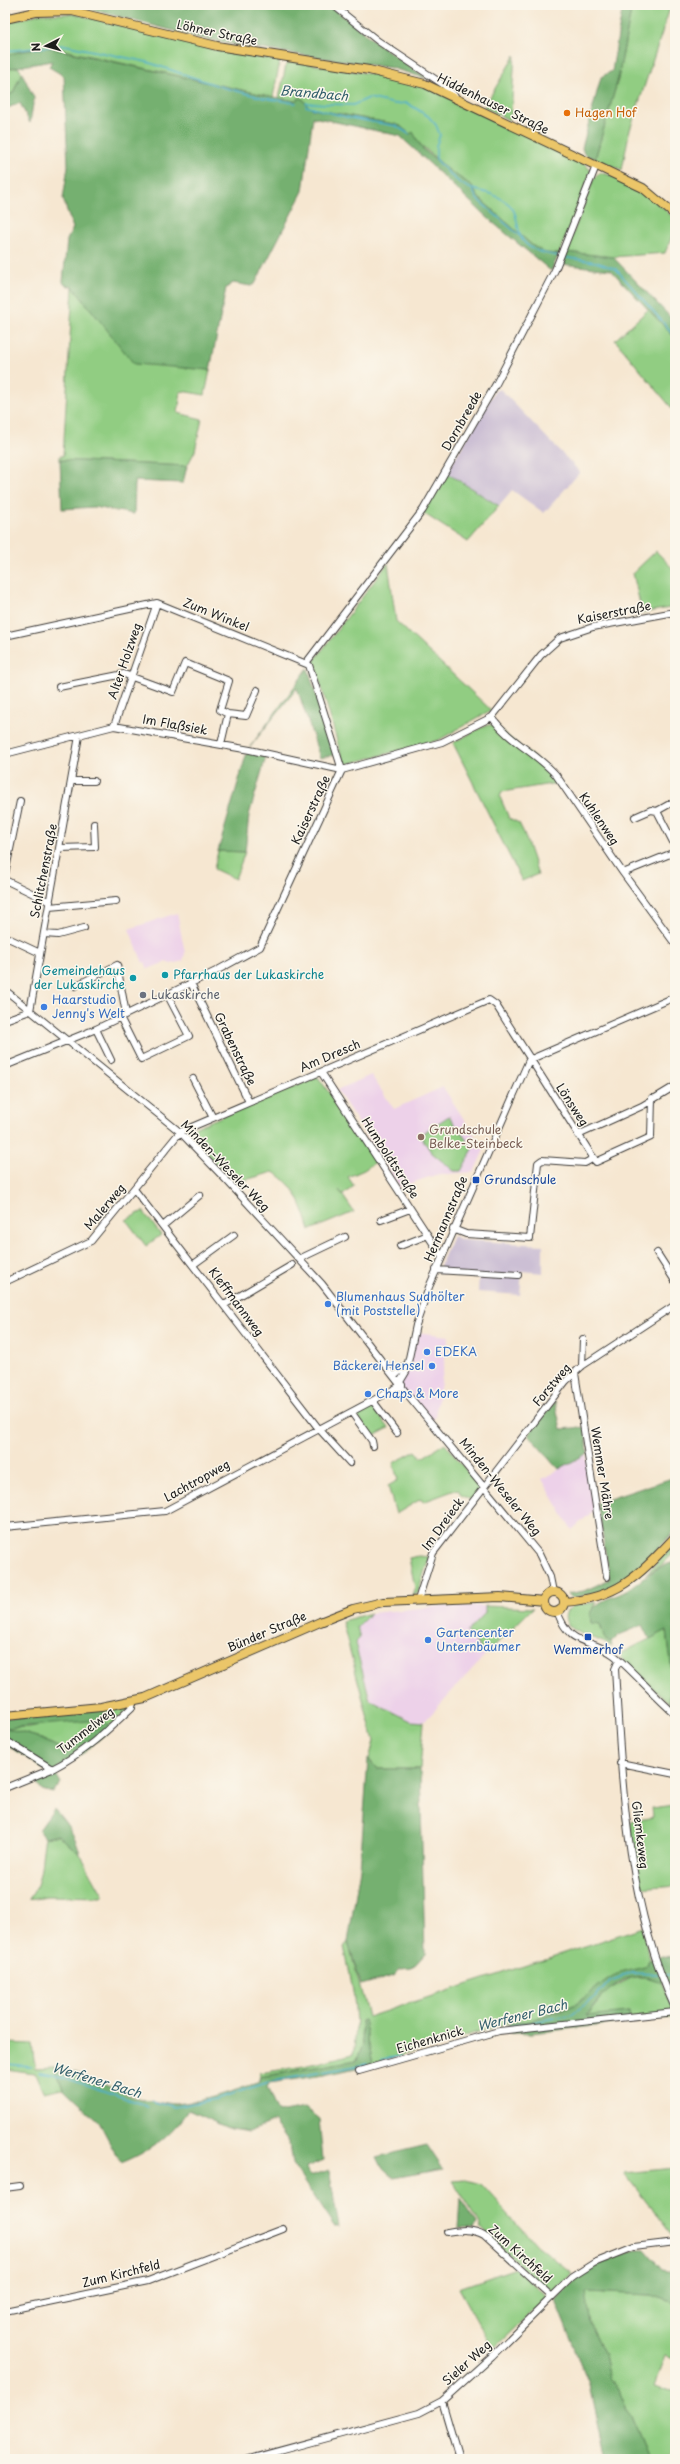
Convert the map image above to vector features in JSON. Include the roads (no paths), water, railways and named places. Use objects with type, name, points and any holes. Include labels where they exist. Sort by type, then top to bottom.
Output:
[{"type":"main road","name":"Löhner Straße","points":[[5,20],[36,12],[72,11],[217,46],[284,58]]},
{"type":"main road","name":"Hiddenhauser Straße","points":[[284,58],[393,74],[425,84],[652,193],[675,215]]},
{"type":"main road","points":[[564,1602],[589,1600],[626,1585],[675,1537]]},
{"type":"main road","points":[[553,1592],[561,1595],[564,1602],[562,1607],[557,1611],[547,1610],[544,1601],[546,1596],[553,1592]]},
{"type":"main road","name":"Bünder Straße","points":[[5,1716],[80,1710],[133,1701],[353,1609],[383,1602],[500,1597],[544,1601]]},
{"type":"street","points":[[333,5],[384,45],[444,85],[457,99]]},
{"type":"street","name":"Dornbreede","points":[[306,663],[413,525],[427,503],[496,384],[555,270],[596,166]]},
{"type":"street","points":[[5,636],[157,603]]},
{"type":"street","name":"Zum Winkel","points":[[157,603],[306,663]]},
{"type":"street","name":"Alter Holzweg","points":[[114,726],[157,603]]},
{"type":"street","name":"Kaiserstraße","points":[[5,1066],[68,1042],[96,1029],[191,983],[260,947],[342,770],[442,742],[492,717],[541,655],[560,638],[593,627],[675,612]]},
{"type":"street","points":[[59,688],[124,674],[131,674],[173,692],[185,663],[229,681],[220,710],[228,714],[246,716],[257,690]]},
{"type":"street","points":[[306,663],[311,669],[342,770]]},
{"type":"street","points":[[220,744],[228,714]]},
{"type":"street","name":"Kuhlenweg","points":[[492,717],[512,738],[548,765],[623,873],[675,944]]},
{"type":"street","name":"Im Flaßsiek","points":[[5,754],[114,726],[220,744],[342,770]]},
{"type":"street","name":"Schlitchenstraße","points":[[30,1011],[79,736]]},
{"type":"street","points":[[72,781],[94,781]]},
{"type":"street","points":[[5,874],[20,801]]},
{"type":"street","points":[[635,817],[651,810],[657,811],[675,801]]},
{"type":"street","points":[[657,811],[675,846]]},
{"type":"street","points":[[60,848],[95,847],[94,824]]},
{"type":"street","points":[[623,873],[675,852]]},
{"type":"street","points":[[5,880],[49,905],[116,901]]},
{"type":"street","points":[[44,934],[58,935],[84,928]]},
{"type":"street","points":[[6,937],[40,953]]},
{"type":"street","points":[[75,986],[116,965],[123,1016],[141,1059],[189,1036],[168,994]]},
{"type":"street","name":"Grabenstraße","points":[[191,983],[249,1102]]},
{"type":"street","name":"Minden-Weseler Weg","points":[[5,990],[180,1132],[322,1284],[395,1376],[409,1389],[417,1404],[539,1554],[550,1577],[553,1592]]},
{"type":"street","points":[[530,1060],[675,997]]},
{"type":"street","name":"Am Dresch","points":[[180,1132],[489,1000]]},
{"type":"street","name":"Lönsweg","points":[[489,1000],[496,1005],[595,1160]]},
{"type":"street","points":[[5,1020],[30,1011]]},
{"type":"street","points":[[96,1029],[111,1060]]},
{"type":"street","name":"Hermannstraße","points":[[401,1383],[409,1362],[417,1319],[436,1270],[453,1229],[530,1060]]},
{"type":"street","name":"Humboldtstraße","points":[[321,1072],[442,1256]]},
{"type":"street","points":[[193,1079],[213,1118]]},
{"type":"street","points":[[578,1135],[642,1106],[652,1098],[675,1086]]},
{"type":"street","points":[[453,1229],[466,1234],[530,1238],[538,1163],[542,1160],[585,1163],[651,1138],[652,1098]]},
{"type":"street","name":"Malerweg","points":[[5,1282],[91,1241],[180,1132]]},
{"type":"street","name":"Kleffmannweg","points":[[134,1189],[164,1225],[319,1429]]},
{"type":"street","points":[[164,1225],[200,1195]]},
{"type":"street","points":[[381,1220],[410,1209]]},
{"type":"street","points":[[194,1264],[234,1235]]},
{"type":"street","points":[[400,1246],[428,1235]]},
{"type":"street","points":[[298,1259],[345,1237]]},
{"type":"street","points":[[657,1253],[675,1281]]},
{"type":"street","points":[[224,1305],[292,1265]]},
{"type":"street","points":[[436,1270],[518,1275]]},
{"type":"street","name":"Forstweg","points":[[484,1487],[582,1366],[675,1305]]},
{"type":"street","points":[[582,1366],[583,1339]]},
{"type":"street","points":[[395,1376],[409,1362]]},
{"type":"street","name":"Wemmer Mähre","points":[[575,1373],[607,1577]]},
{"type":"street","name":"Lachtropweg","points":[[5,1527],[165,1511],[302,1436],[352,1413],[401,1383]]},
{"type":"street","points":[[373,1401],[397,1434]]},
{"type":"street","points":[[352,1413],[372,1441],[373,1446]]},
{"type":"street","points":[[319,1429],[350,1463]]},
{"type":"street","name":"Im Dreieck","points":[[418,1600],[433,1553],[484,1487]]},
{"type":"street","points":[[557,1611],[564,1627],[574,1637],[599,1648],[619,1660],[675,1714]]},
{"type":"street","name":"Gliemkeweg","points":[[619,1660],[615,1669],[620,1763],[637,1890],[652,1951],[663,1982],[675,2008]]},
{"type":"street","name":"Tummelweg","points":[[5,1740],[52,1769],[82,1751],[122,1717],[132,1707],[133,1701]]},
{"type":"street","points":[[620,1763],[675,1774]]},
{"type":"street","points":[[5,1788],[52,1769]]},
{"type":"street","name":"Eichenknick","points":[[359,2071],[499,2031],[675,2012]]},
{"type":"street","points":[[5,2188],[20,2186]]},
{"type":"street","name":"Zum Kirchfeld","points":[[5,2311],[148,2281],[283,2229]]},
{"type":"street","name":"Zum Kirchfeld","points":[[447,2232],[466,2230],[477,2231],[484,2235],[552,2298]]},
{"type":"street","name":"Sieler Weg","points":[[249,2459],[419,2413],[442,2401],[552,2298],[572,2277],[594,2263],[634,2248],[675,2242]]},
{"type":"street","points":[[442,2401],[460,2459]]},
{"type":"waterway","name":"Brandbach","points":[[5,51],[65,45],[147,62],[222,87],[264,98],[296,103]]},
{"type":"waterway","name":"Brandbach","points":[[306,103],[353,105],[369,98],[395,104],[407,103],[428,116],[436,125],[440,135],[436,146],[436,159],[448,172],[461,184],[472,189],[494,195],[510,205],[515,213],[520,235],[526,244],[536,250],[559,256]]},
{"type":"waterway","points":[[306,106],[346,117],[396,126],[409,134]]},
{"type":"waterway","points":[[472,189],[477,199],[520,236]]},
{"type":"waterway","name":"Brandbach","points":[[562,257],[596,262],[616,269],[675,336]]},
{"type":"waterway","name":"Werfener Bach","points":[[503,2028],[570,2015],[596,1997],[610,1981],[631,1973],[658,1974]]},
{"type":"waterway","name":"Werfener Bach","points":[[663,1974],[675,1974]]},
{"type":"waterway","name":"Werfener Bach","points":[[381,2060],[401,2056]]},
{"type":"waterway","name":"Werfener Bach","points":[[5,2064],[31,2066]]},
{"type":"waterway","name":"Werfener Bach","points":[[152,2100],[174,2107],[216,2099],[269,2082],[367,2064]]},
{"type":"waterway","name":"Werfener Bach","points":[[39,2072],[54,2074],[148,2106]]},
{"type":"place","name":"Hagen Hof","points":[[567,113]]},
{"type":"place","name":"Pfarrhaus der Lukaskirche","points":[[165,975]]},
{"type":"place","name":"Gemeindehaus der Lukaskirche","points":[[133,978]]},
{"type":"place","name":"Lukaskirche","points":[[143,995]]},
{"type":"place","name":"Haarstudio Jenny's Welt","points":[[44,1007]]},
{"type":"place","name":"Grundschule Belke-Steinbeck","points":[[421,1137]]},
{"type":"place","name":"Grundschule","points":[[476,1180]]},
{"type":"place","name":"Blumenhaus Sudhölter (mit Poststelle)","points":[[328,1304]]},
{"type":"place","name":"EDEKA","points":[[427,1352]]},
{"type":"place","name":"Bäckerei Hensel","points":[[432,1366]]},
{"type":"place","name":"Chaps & More","points":[[368,1394]]},
{"type":"place","name":"Wemmerhof","points":[[588,1637]]},
{"type":"place","name":"Gartencenter Unternbäumer","points":[[428,1640]]}]
